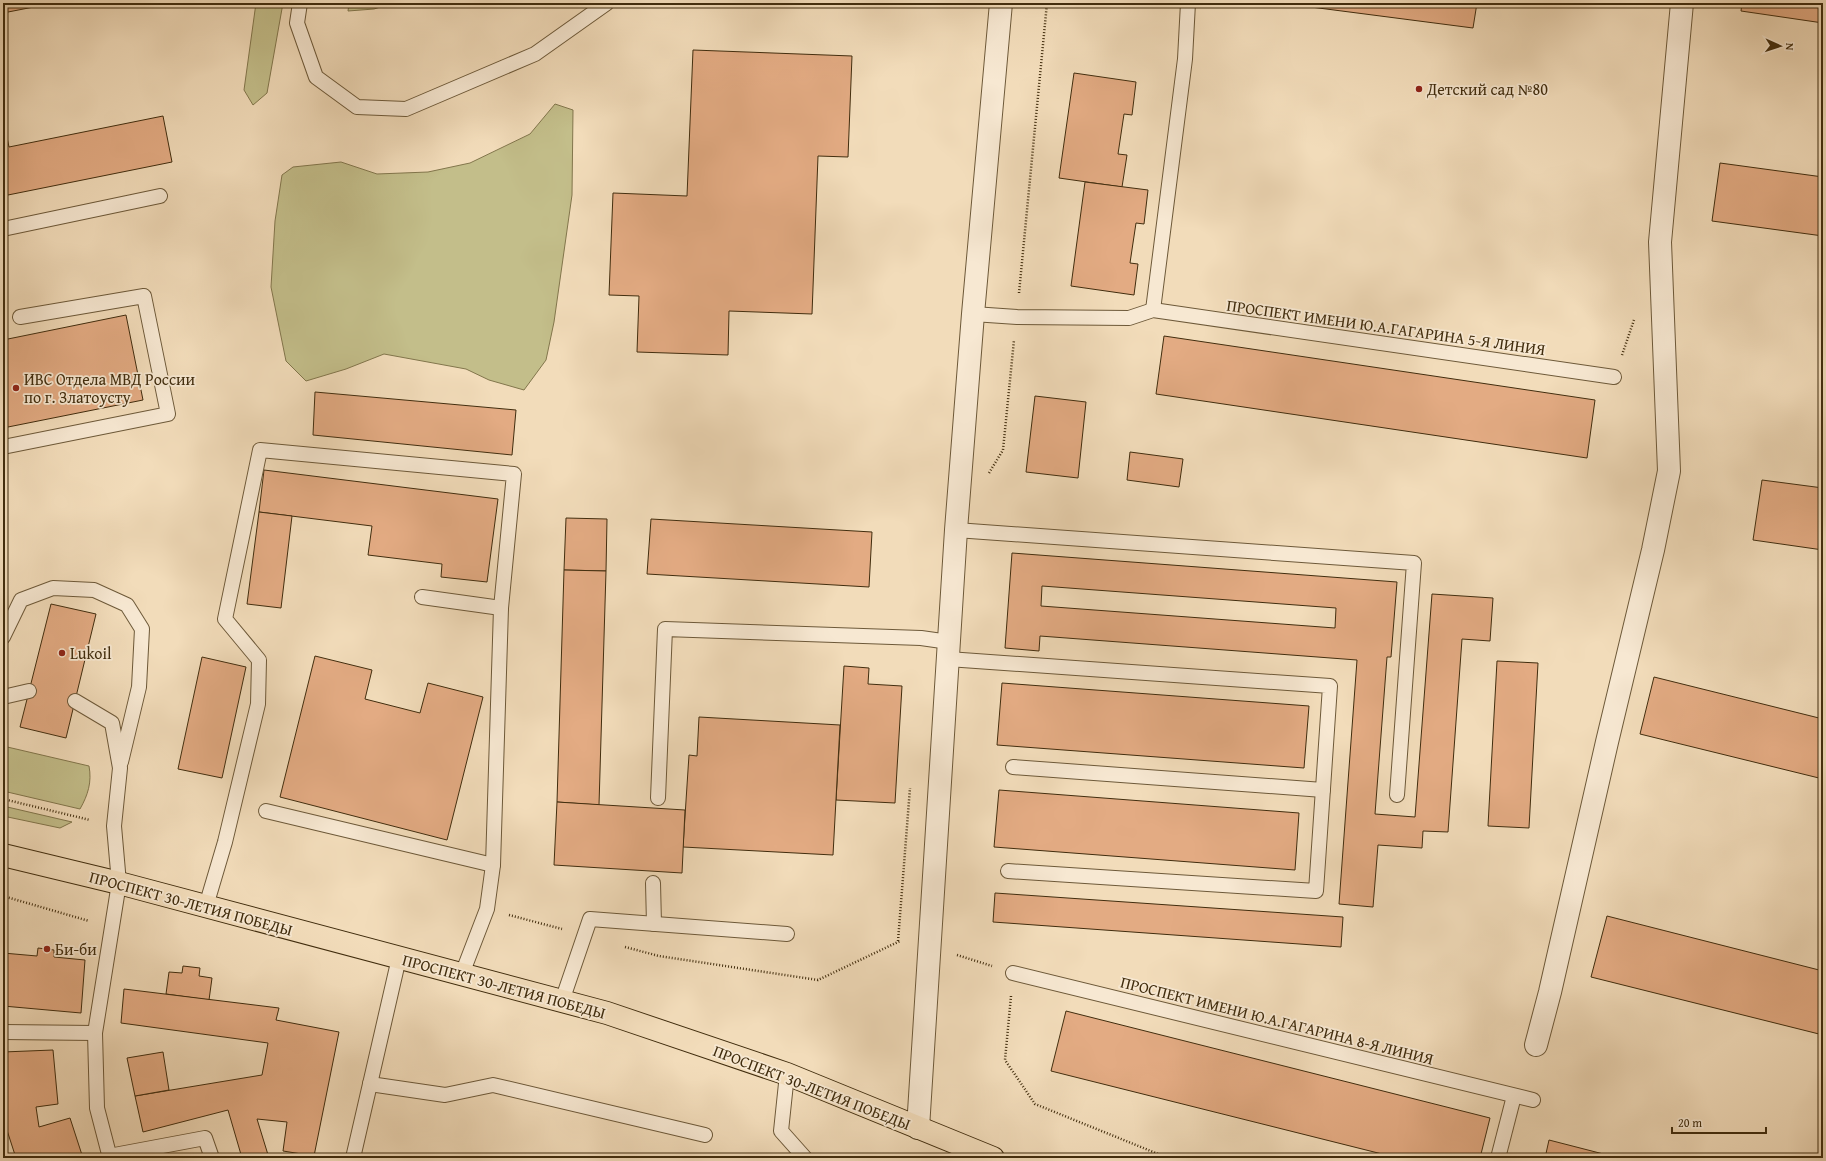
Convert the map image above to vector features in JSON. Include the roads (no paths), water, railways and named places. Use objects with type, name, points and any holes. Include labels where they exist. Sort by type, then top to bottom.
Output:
[{"type":"main road","name":"ПРОСПЕКТ 30-ЛЕТИЯ ПОБЕДЫ","points":[[3,855],[120,883],[607,1013],[787,1074],[992,1158]]},
{"type":"street","points":[[918,1128],[956,530],[973,314],[1001,3]]},
{"type":"street","points":[[1536,1045],[1552,984],[1670,471],[1660,242],[1682,3]]},
{"type":"lane","points":[[300,3],[297,22],[316,77],[357,107],[406,109],[535,54],[607,3]]},
{"type":"lane","points":[[1153,310],[1185,59],[1188,3]]},
{"type":"lane","points":[[3,229],[160,196]]},
{"type":"lane","points":[[3,447],[168,414],[144,296],[20,317]]},
{"type":"lane","name":"ПРОСПЕКТ ИМЕНИ Ю.А.ГАГАРИНА 5-Я ЛИНИЯ","points":[[973,314],[1129,318],[1153,310],[1614,377]]},
{"type":"lane","points":[[206,906],[225,842],[258,704],[259,660],[225,619],[260,450],[514,474],[501,608],[493,865],[487,909],[462,974]]},
{"type":"lane","points":[[956,530],[1414,563],[1397,795]]},
{"type":"lane","points":[[3,637],[21,600],[53,588],[94,590],[127,604],[142,628],[139,687],[120,768],[114,826],[120,883],[111,927],[95,1033],[97,1108],[110,1157],[205,1138],[212,1158]]},
{"type":"lane","points":[[422,597],[501,608]]},
{"type":"lane","points":[[658,798],[665,629],[921,638],[949,650],[1330,686],[1316,892],[1008,870]]},
{"type":"lane","points":[[3,698],[29,691]]},
{"type":"lane","points":[[75,702],[112,723],[120,768]]},
{"type":"lane","points":[[1013,767],[1323,790]]},
{"type":"lane","points":[[266,811],[493,865]]},
{"type":"lane","points":[[653,883],[654,924]]},
{"type":"lane","points":[[562,1001],[590,919],[787,934]]},
{"type":"lane","points":[[352,1158],[399,958]]},
{"type":"lane","name":"ПРОСПЕКТ ИМЕНИ Ю.А.ГАГАРИНА 8-Я ЛИНИЯ","points":[[1013,973],[1533,1100]]},
{"type":"lane","points":[[3,1032],[95,1033]]},
{"type":"lane","points":[[787,1074],[780,1131],[805,1158]]},
{"type":"lane","points":[[370,1084],[445,1095],[493,1085],[705,1135]]},
{"type":"lane","points":[[1498,1158],[1514,1096]]},
{"type":"place","name":"Детский сад №80","points":[[1419,89]]},
{"type":"place","name":"ИВС Отдела МВД России по г. Златоусту","points":[[16,388]]},
{"type":"place","name":"Lukoil","points":[[62,653]]},
{"type":"place","name":"Би-би","points":[[47,949]]}]
